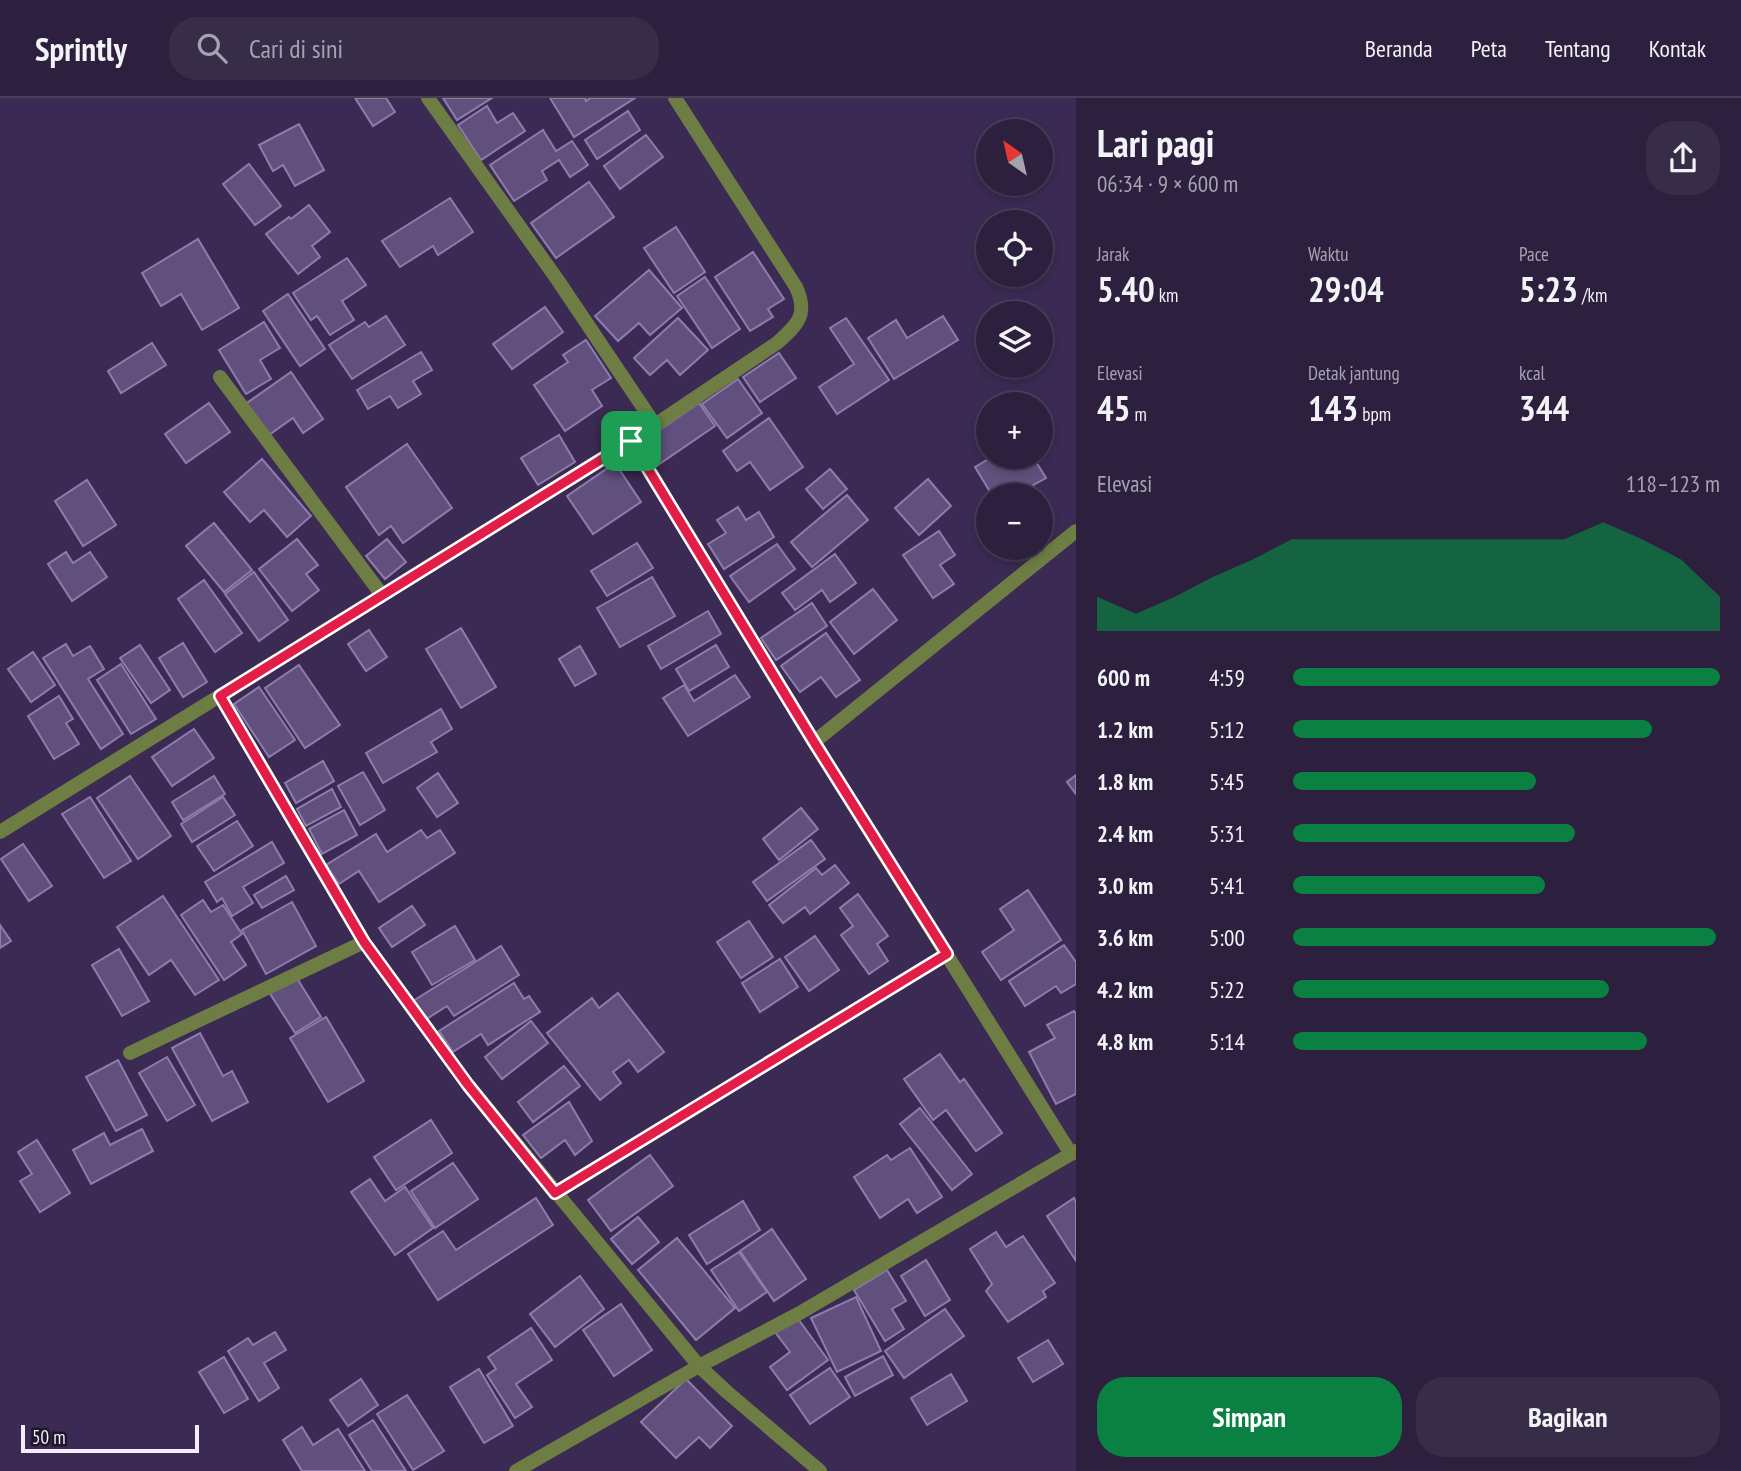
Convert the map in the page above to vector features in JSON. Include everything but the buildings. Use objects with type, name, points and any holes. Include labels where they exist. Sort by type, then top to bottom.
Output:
[{"type":"street","points":[[428,98],[557,279],[655,425]]},
{"type":"street","points":[[0,832],[631,441],[777,343],[793,328],[802,309],[802,300],[796,287],[675,98]]},
{"type":"street","points":[[220,377],[382,595]]},
{"type":"street","points":[[516,1471],[699,1366],[798,1314],[1073,1152],[814,742],[631,441]]},
{"type":"street","points":[[814,742],[1076,531]]},
{"type":"street","points":[[220,696],[364,942],[468,1085],[699,1366],[820,1471]]},
{"type":"street","points":[[130,1053],[364,942]]},
{"type":"street","points":[[555,1193],[947,954]]},
{"type":"route","points":[[631,441],[947,954],[555,1193],[468,1085],[364,942],[220,696],[631,441]]}]
